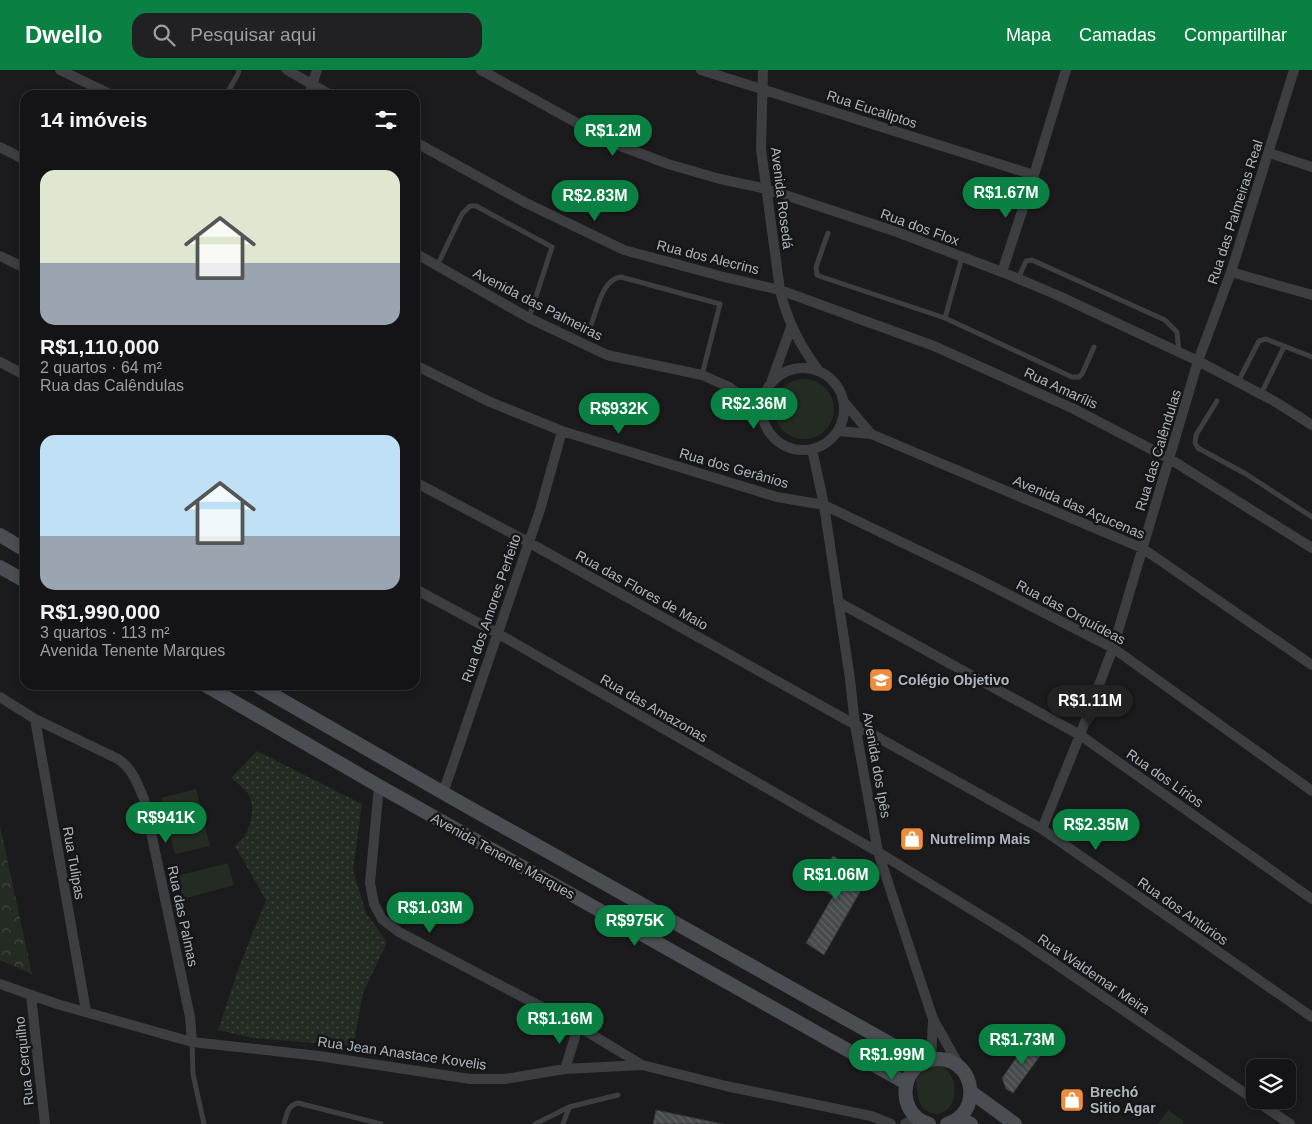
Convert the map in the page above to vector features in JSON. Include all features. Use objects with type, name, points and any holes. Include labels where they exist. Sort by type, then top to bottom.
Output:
[{"type":"main road","points":[[0,536],[20,547]]},
{"type":"main road","points":[[0,566],[20,578]]},
{"type":"main road","name":"Avenida Tenente Marques","points":[[214,690],[379,786],[906,1083]]},
{"type":"main road","name":"Avenida Tenente Marques","points":[[265,690],[443,793],[927,1061],[946,1060],[960,1068]]},
{"type":"main road","points":[[927,1061],[909,1075],[904,1092],[910,1121],[929,1124]]},
{"type":"main road","points":[[947,1124],[965,1121],[971,1092],[968,1078],[960,1068]]},
{"type":"main road","points":[[971,1092],[1014,1124]]},
{"type":"street","points":[[60,70],[78,74],[104,90]]},
{"type":"street","points":[[287,70],[323,90]]},
{"type":"street","points":[[311,90],[317,70]]},
{"type":"street","name":"Rua dos Flox","points":[[481,70],[615,144],[668,164],[720,179],[767,189],[897,232],[1002,272],[1198,361],[1261,394],[1312,425]]},
{"type":"street","name":"Rua Eucaliptos","points":[[701,70],[1034,175]]},
{"type":"street","name":"Avenida Rosedá","points":[[762,70],[761,149],[780,290],[791,327],[805,352],[819,371]]},
{"type":"street","points":[[1002,272],[1066,70]]},
{"type":"street","name":"Rua das Palmeiras Real","points":[[1198,361],[1231,272],[1294,70]]},
{"type":"street","name":"Rua dos Alecrins","points":[[420,145],[526,203],[624,250],[780,290]]},
{"type":"street","points":[[0,147],[20,157]]},
{"type":"street","points":[[1269,153],[1312,167]]},
{"type":"street","points":[[0,256],[20,266]]},
{"type":"street","name":"Avenida das Palmeiras","points":[[420,256],[529,318],[607,355],[702,375],[729,387],[762,413]]},
{"type":"street","points":[[1231,272],[1312,295]]},
{"type":"street","name":"Rua Amarílis","points":[[780,290],[934,346],[1074,409],[1170,459],[1312,548]]},
{"type":"street","points":[[771,382],[789,370],[804,368],[819,371],[836,383],[844,402],[844,412],[838,431],[824,444],[812,449],[800,450],[788,447],[778,441],[768,429],[762,413],[764,397],[791,327]]},
{"type":"street","name":"Rua das Calêndulas","points":[[1042,829],[1113,648],[1198,361]]},
{"type":"street","points":[[0,362],[20,373]]},
{"type":"street","name":"Rua dos Gerânios","points":[[420,367],[490,402],[562,430],[778,497],[824,505]]},
{"type":"street","name":"Avenida das Açucenas","points":[[844,402],[871,434]]},
{"type":"street","name":"Rua dos Amores Perfeito","points":[[443,793],[496,633],[540,510],[562,430]]},
{"type":"street","name":"Avenida das Açucenas","points":[[838,431],[871,434],[1142,548],[1312,665]]},
{"type":"street","name":"Avenida dos Ipês","points":[[812,449],[824,505],[855,725],[878,852],[933,1019],[960,1068]]},
{"type":"street","name":"Rua das Flores de Maio","points":[[420,485],[528,542],[855,725]]},
{"type":"street","name":"Rua das Orquídeas","points":[[824,505],[976,578],[1113,648],[1312,791]]},
{"type":"street","name":"Rua das Amazonas","points":[[420,592],[496,633],[878,852]]},
{"type":"street","name":"Rua dos Lírios","points":[[838,602],[1080,736],[1312,899]]},
{"type":"street","name":"Rua das Palmas","points":[[0,698],[35,720],[118,759],[128,766],[134,774],[144,799],[190,1017],[192,1042]]},
{"type":"street","name":"Rua Tulipas","points":[[35,720],[86,1011]]},
{"type":"street","name":"Rua dos Antúrios","points":[[855,725],[1042,829],[1312,1017]]},
{"type":"street","points":[[379,786],[370,883],[374,904],[382,919],[399,932],[576,1025],[642,1065]]},
{"type":"street","name":"Rua Waldemar Meira","points":[[878,852],[1016,937],[1290,1124]]},
{"type":"street","name":"Rua Jean Anastace Kovelis","points":[[0,984],[141,1029],[192,1042],[319,1056],[470,1079],[505,1079],[565,1070],[642,1065],[726,1086],[871,1116],[892,1124]]},
{"type":"street","name":"Rua Cerquilho","points":[[31,995],[45,1124]]},
{"type":"street","name":"Avenida dos Ipês","points":[[927,1061],[933,1019]]},
{"type":"street","points":[[565,1070],[574,1044],[576,1025]]},
{"type":"lane","points":[[229,90],[239,70]]},
{"type":"lane","points":[[437,267],[462,214],[470,206],[476,206],[552,247],[529,318]]},
{"type":"lane","points":[[828,233],[816,267],[817,275],[945,318],[1076,378],[1082,374],[1094,347]]},
{"type":"lane","points":[[945,318],[962,257]]},
{"type":"lane","points":[[1018,279],[1026,261],[1032,260],[1165,320],[1177,332],[1179,352]]},
{"type":"lane","points":[[591,325],[605,289],[610,281],[621,277],[720,304],[702,375]]},
{"type":"lane","points":[[1238,382],[1259,340],[1266,339],[1312,357]]},
{"type":"lane","points":[[1261,394],[1284,347]]},
{"type":"lane","points":[[1217,401],[1196,435],[1195,443],[1198,448],[1246,474],[1312,517]]},
{"type":"lane","points":[[192,1042],[193,1074],[204,1124]]},
{"type":"lane","points":[[535,1124],[569,1107],[618,1095]]},
{"type":"lane","points":[[284,1124],[288,1108],[292,1104],[298,1103],[381,1124]]},
{"type":"lane","points":[[563,1124],[569,1107]]},
{"type":"green space","points":[[804,379],[821,384],[829,392],[834,409],[829,426],[821,434],[804,439],[787,434],[779,426],[774,409],[779,392],[787,384]]},
{"type":"green space","points":[[257,751],[362,804],[353,871],[366,913],[387,942],[363,993],[353,1046],[253,1038],[218,1030],[238,970],[266,900],[235,846],[244,837],[249,828],[252,805],[246,791],[231,778]]},
{"type":"green space","points":[[196,789],[210,846],[175,854],[161,798]]},
{"type":"green space","points":[[0,826],[32,974],[0,960]]},
{"type":"green space","points":[[228,863],[234,885],[183,899],[177,876]]},
{"type":"green space","points":[[934,1065],[945,1068],[949,1072],[955,1089],[950,1106],[942,1113],[937,1114],[923,1108],[920,1103],[916,1079],[925,1069]]},
{"type":"green space","points":[[1168,1110],[1185,1122],[1183,1124],[1158,1124]]},
{"type":"building","points":[[833,856],[869,876],[824,955],[806,943],[833,896],[814,885]]},
{"type":"building","points":[[1028,1041],[1045,1049],[1013,1093],[1006,1089],[1002,1078]]},
{"type":"building","points":[[656,1110],[723,1124],[653,1124]]},
{"type":"place","name":"Colégio Objetivo","points":[[881,680]]},
{"type":"place","name":"Nutrelimp Mais","points":[[912,839]]},
{"type":"place","name":"Brechó Sitio Agar","points":[[1072,1100]]}]
